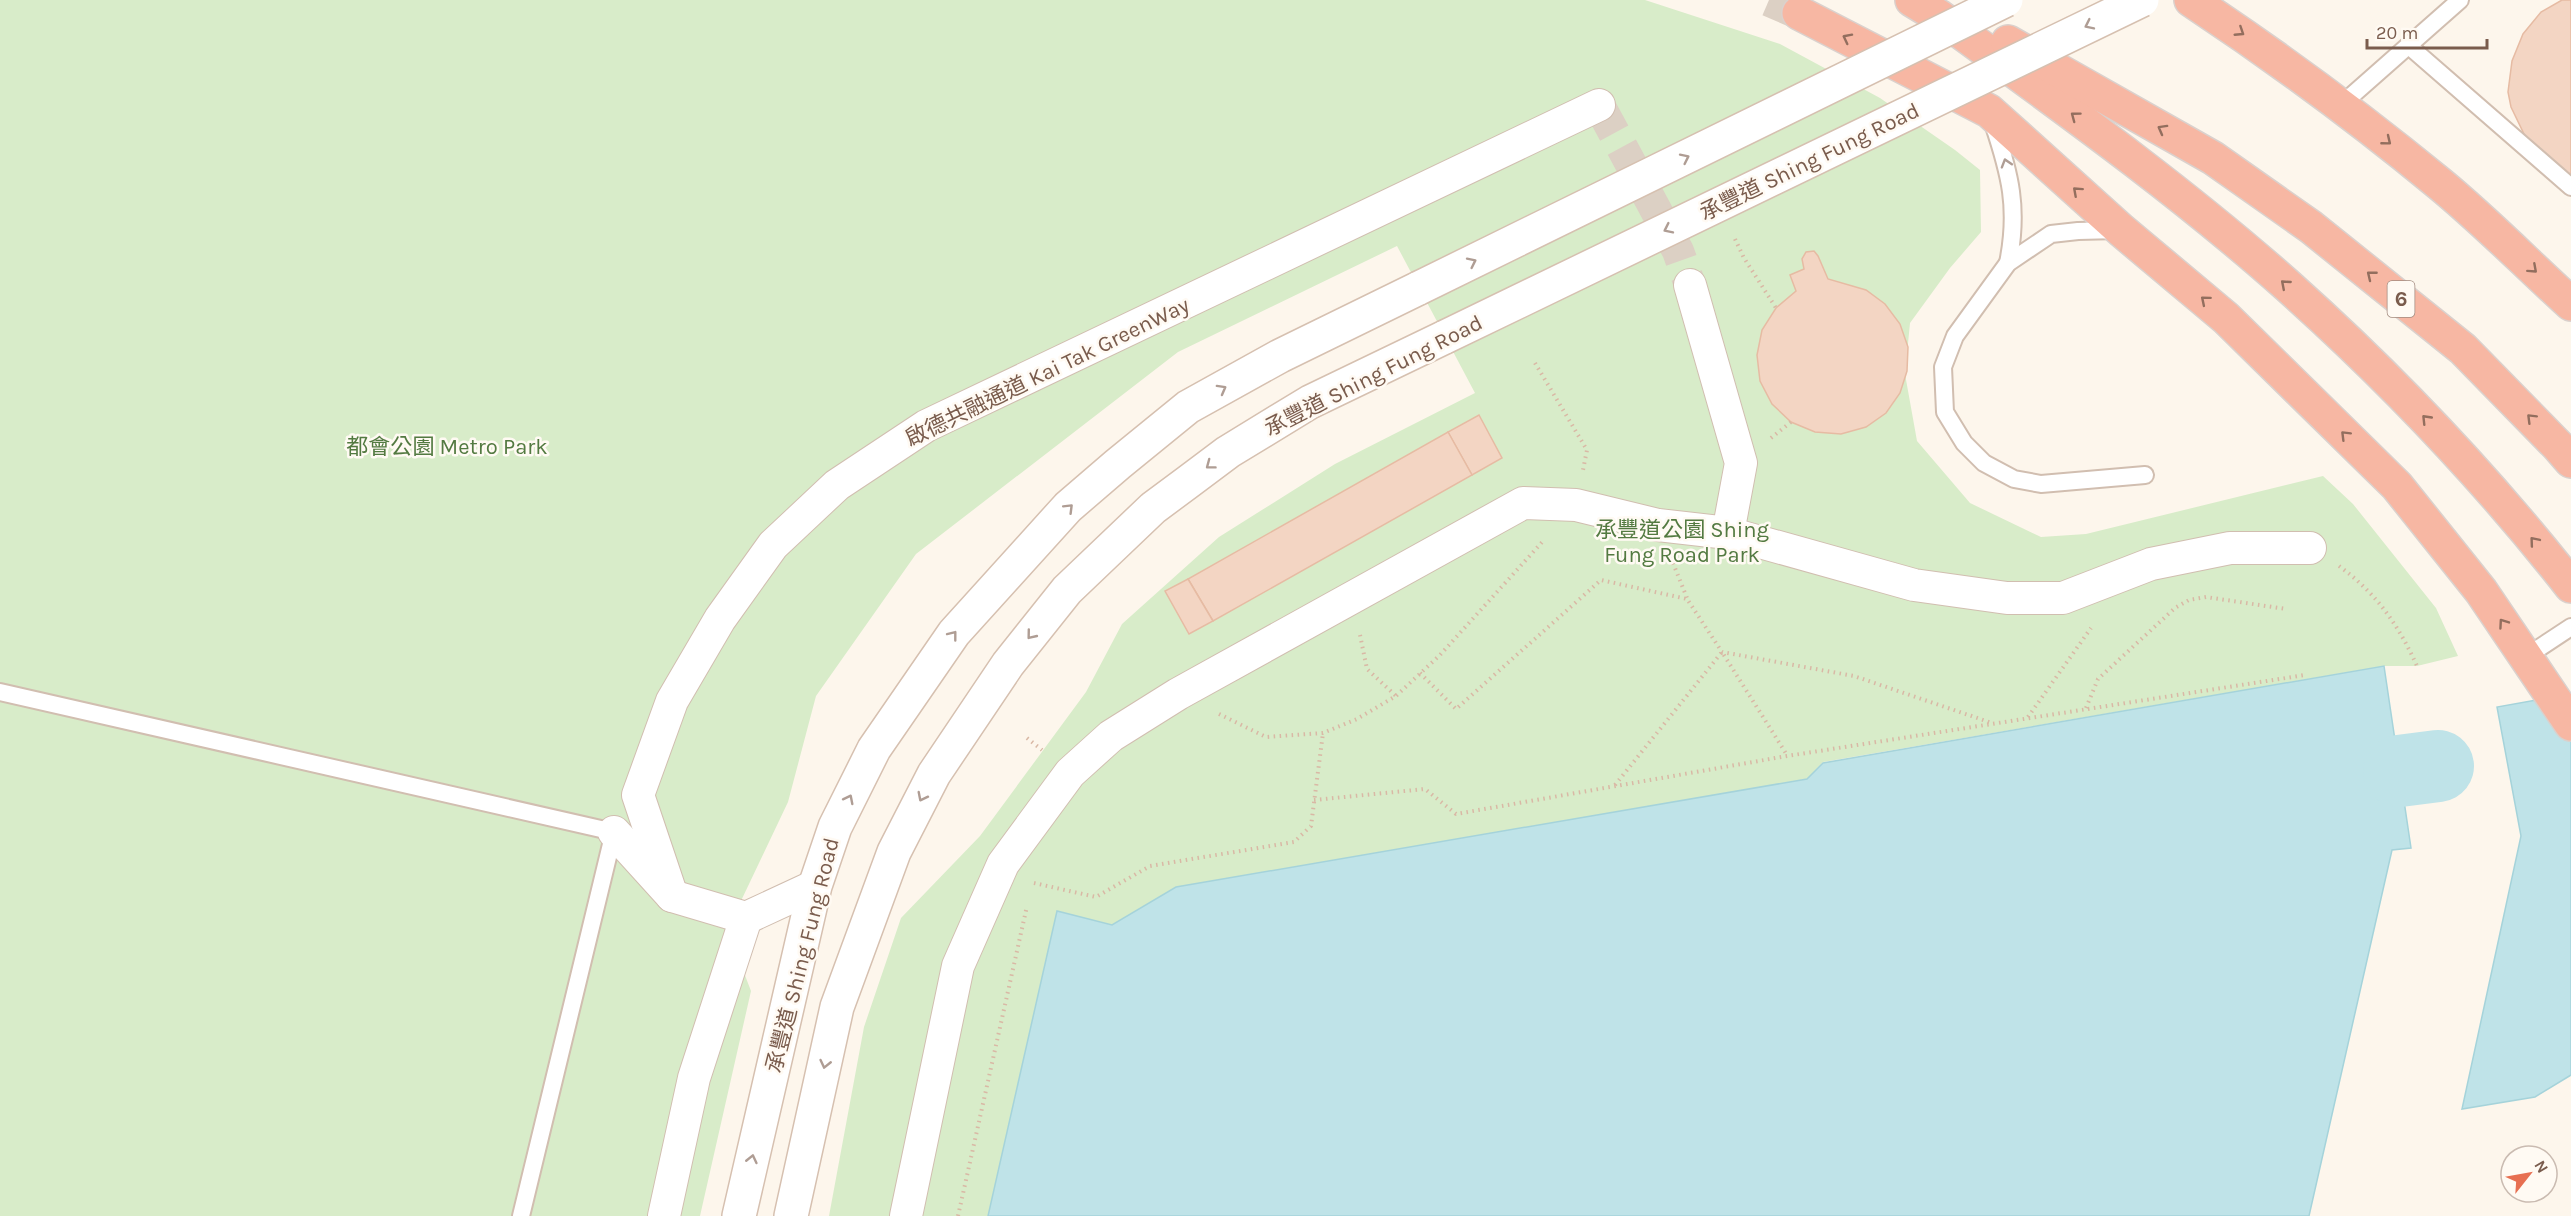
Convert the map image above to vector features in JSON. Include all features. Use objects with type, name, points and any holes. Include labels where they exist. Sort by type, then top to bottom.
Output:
[{"type":"highway","points":[[1912,0],[1940,16],[2048,96],[2171,190],[2279,279],[2401,392],[2467,461],[2571,586]]},
{"type":"highway","name":"6","points":[[1924,0],[1952,11],[2213,158],[2311,227],[2463,348],[2571,461]]},
{"type":"highway","points":[[2191,0],[2249,38],[2341,105],[2441,185],[2571,304]]},
{"type":"highway","points":[[1798,13],[1989,111],[2121,230],[2226,318],[2387,476],[2474,582],[2571,724]]},
{"type":"main road","name":"承豐道 Shing Fung Road","points":[[739,1216],[815,886],[835,827],[874,749],[954,633],[1068,507],[1188,407],[1280,356],[2006,0]]},
{"type":"main road","name":"承豐道 Shing Fung Road","points":[[791,1216],[837,1006],[894,852],[934,774],[1008,664],[1067,590],[1153,508],[1228,452],[1310,402],[2142,0]]},
{"type":"street","name":"啟德共融通道 Kai Tak GreenWay","points":[[672,896],[638,795],[672,701],[720,619],[773,545],[837,485],[926,426],[1599,105]]},
{"type":"street","points":[[1690,285],[1741,463],[1728,533]]},
{"type":"street","points":[[906,1216],[958,966],[1003,864],[1070,773],[1111,736],[1178,694],[1523,503],[1576,505],[1658,525],[1728,533],[1914,585],[2007,598],[2063,598],[2151,564],[2230,548],[2310,548]]},
{"type":"street","points":[[614,832],[672,896],[746,918],[815,886]]},
{"type":"street","points":[[664,1216],[694,1078],[746,918]]},
{"type":"lane","points":[[2341,105],[2460,0]]},
{"type":"lane","points":[[2409,46],[2571,187]]},
{"type":"lane","points":[[1989,111],[2009,170],[2012,190],[2013,234],[2008,263]]},
{"type":"lane","points":[[2121,230],[2051,234],[2008,263],[1955,336],[1943,367],[1945,412],[1964,443],[1984,463],[2014,478],[2041,484],[2145,475]]},
{"type":"lane","points":[[2526,656],[2571,627]]},
{"type":"lane","points":[[0,692],[614,832],[521,1216]]},
{"type":"path","points":[[1734,238],[1776,308]]},
{"type":"path","points":[[1178,694],[1266,737],[1323,733],[1357,719],[1396,696],[1440,656],[1576,505],[1587,450],[1535,363]]},
{"type":"path","points":[[2310,548],[2341,567],[2378,601],[2401,632],[2417,666]]},
{"type":"path","points":[[1420,673],[1456,709],[1601,580],[1687,599],[1787,756]]},
{"type":"path","points":[[1353,597],[1367,669],[1396,696]]},
{"type":"path","points":[[2086,709],[2098,679],[2175,608],[2189,600],[2206,597],[2286,609]]},
{"type":"path","points":[[2028,718],[2096,621]]},
{"type":"path","points":[[1722,652],[1854,676],[1993,723]]},
{"type":"path","points":[[1615,786],[1722,652]]},
{"type":"path","points":[[1314,800],[1425,789],[1456,814],[1787,756],[2306,675]]},
{"type":"path","points":[[1030,894],[1033,883],[1096,897],[1150,866],[1294,842],[1311,826],[1323,733]]},
{"type":"path","points":[[958,1216],[1028,906]]},
{"type":"green space","name":"都會公園 Metro Park","points":[[0,0],[1645,0],[1780,44],[1880,98],[1980,170],[1981,232],[1950,268],[1910,323],[1905,374],[1917,441],[1970,503],[2041,537],[2086,534],[2323,476],[2353,504],[2436,608],[2458,656],[2417,666],[2384,666],[1823,762],[1807,779],[1176,887],[1112,925],[1057,911],[988,1216],[829,1216],[864,1027],[901,918],[980,836],[1086,692],[1122,624],[1219,537],[1335,464],[1475,393],[1397,246],[1178,352],[916,554],[816,696],[788,802],[720,945],[736,952],[751,991],[700,1216],[0,1216]]},
{"type":"water","points":[[2384,666],[2411,848],[2392,850],[2309,1216],[988,1216],[1057,911],[1112,925],[1176,887],[1807,779],[1823,763]]},
{"type":"water","points":[[2571,694],[2571,1075],[2535,1097],[2462,1109],[2521,836],[2497,707]]},
{"type":"building","points":[[2562,0],[2571,0],[2571,181],[2525,136],[2511,107],[2508,92],[2512,61],[2523,34],[2541,12]]},
{"type":"building","points":[[1814,251],[1828,279],[1866,290],[1885,304],[1900,324],[1908,347],[1907,371],[1900,393],[1886,413],[1866,427],[1841,434],[1815,432],[1791,422],[1772,404],[1760,381],[1757,355],[1762,330],[1776,308],[1796,291],[1790,275],[1804,269],[1802,259],[1806,252]]},
{"type":"building","points":[[1479,415],[1502,458],[1472,475],[1448,432]]},
{"type":"building","points":[[1448,432],[1472,475],[1213,621],[1188,579]]},
{"type":"building","points":[[1188,579],[1213,621],[1189,634],[1165,591]]},
{"type":"waterway","points":[[2399,771],[2438,766]]},
{"type":"tunnel","points":[[1769,0],[1799,13]]},
{"type":"tunnel","points":[[1599,105],[1678,251],[1690,285]]},
{"type":"park label","name":"承豐道公園 Shing Fung Road Park","points":[[1682,542]]}]
